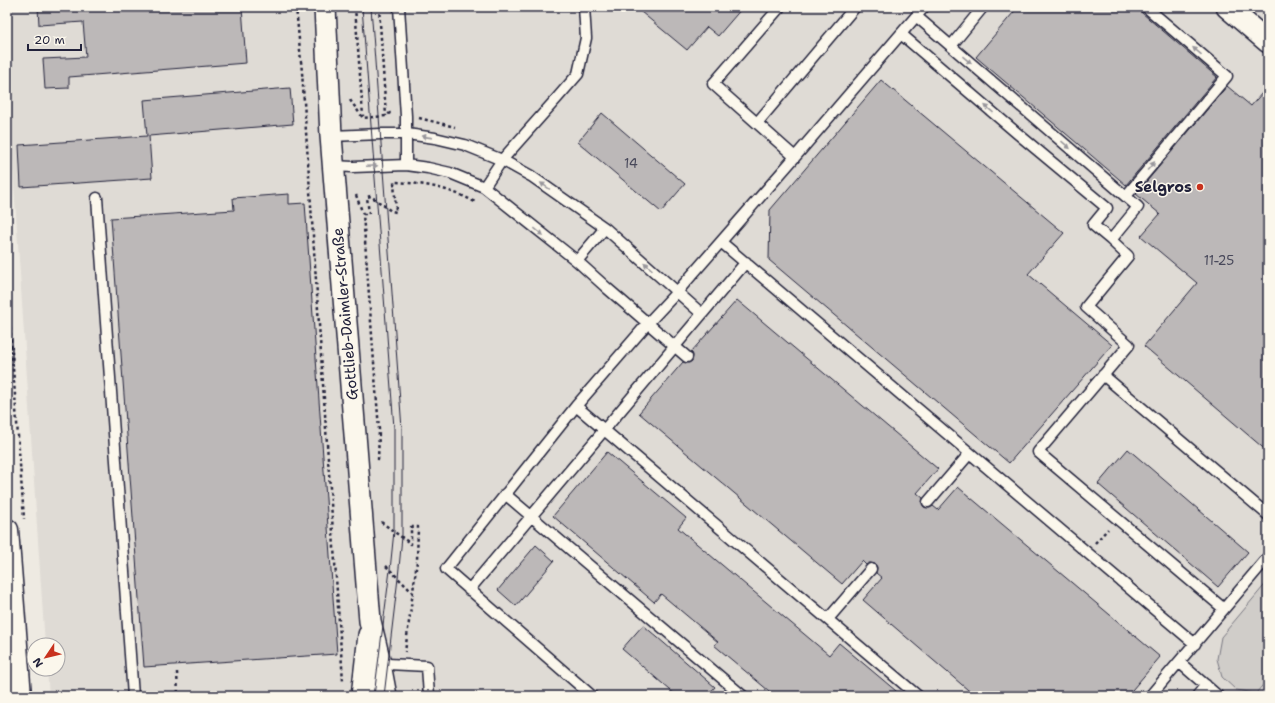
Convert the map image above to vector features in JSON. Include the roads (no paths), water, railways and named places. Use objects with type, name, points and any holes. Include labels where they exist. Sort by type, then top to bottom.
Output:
[{"type":"main road","points":[[15,525],[20,696]]},
{"type":"street","name":"Gottlieb-Daimler-Straße","points":[[325,7],[331,136],[343,167],[370,621],[372,667],[362,696]]},
{"type":"street","points":[[1227,7],[1268,42]]},
{"type":"street","name":"Gottlieb-Daimler-Straße","points":[[372,667],[386,696]]},
{"type":"lane","points":[[399,7],[407,134],[406,165]]},
{"type":"lane","points":[[484,187],[502,160],[578,74],[586,38],[584,7]]},
{"type":"lane","points":[[780,7],[713,84],[795,157]]},
{"type":"lane","points":[[757,123],[855,7]]},
{"type":"lane","points":[[592,696],[446,569],[576,406],[721,242],[924,7]]},
{"type":"lane","points":[[951,46],[983,7]]},
{"type":"lane","points":[[1126,196],[1227,76],[1146,7]]},
{"type":"lane","points":[[916,16],[1138,207],[1110,240]]},
{"type":"lane","points":[[902,34],[1107,208],[1093,225],[1128,256],[1086,307],[1129,345],[1038,452],[1224,609]]},
{"type":"lane","points":[[331,136],[407,134],[435,138],[465,145],[502,160],[531,176],[605,228],[702,314]]},
{"type":"lane","points":[[343,167],[406,165],[428,168],[450,174],[484,187],[576,261],[687,357]]},
{"type":"lane","points":[[97,198],[133,696]]},
{"type":"lane","points":[[576,261],[605,228]]},
{"type":"lane","points":[[721,242],[1195,644]]},
{"type":"lane","points":[[469,590],[746,262]]},
{"type":"lane","points":[[1104,375],[1268,515]]},
{"type":"lane","points":[[576,406],[918,696]]},
{"type":"lane","points":[[928,502],[970,453]]},
{"type":"lane","points":[[505,494],[743,696]]},
{"type":"lane","points":[[1150,696],[1268,557]]},
{"type":"lane","points":[[828,619],[871,569]]},
{"type":"lane","points":[[1179,662],[1218,696]]},
{"type":"lane","points":[[372,667],[388,664],[427,666],[429,696]]},
{"type":"lane","points":[[1197,696],[1206,685]]},
{"type":"tram line","points":[[362,7],[394,428],[394,531],[374,696]]},
{"type":"tram line","points":[[371,7],[402,429],[402,537],[384,696]]},
{"type":"place","name":"Selgros","points":[[1200,187]]}]
